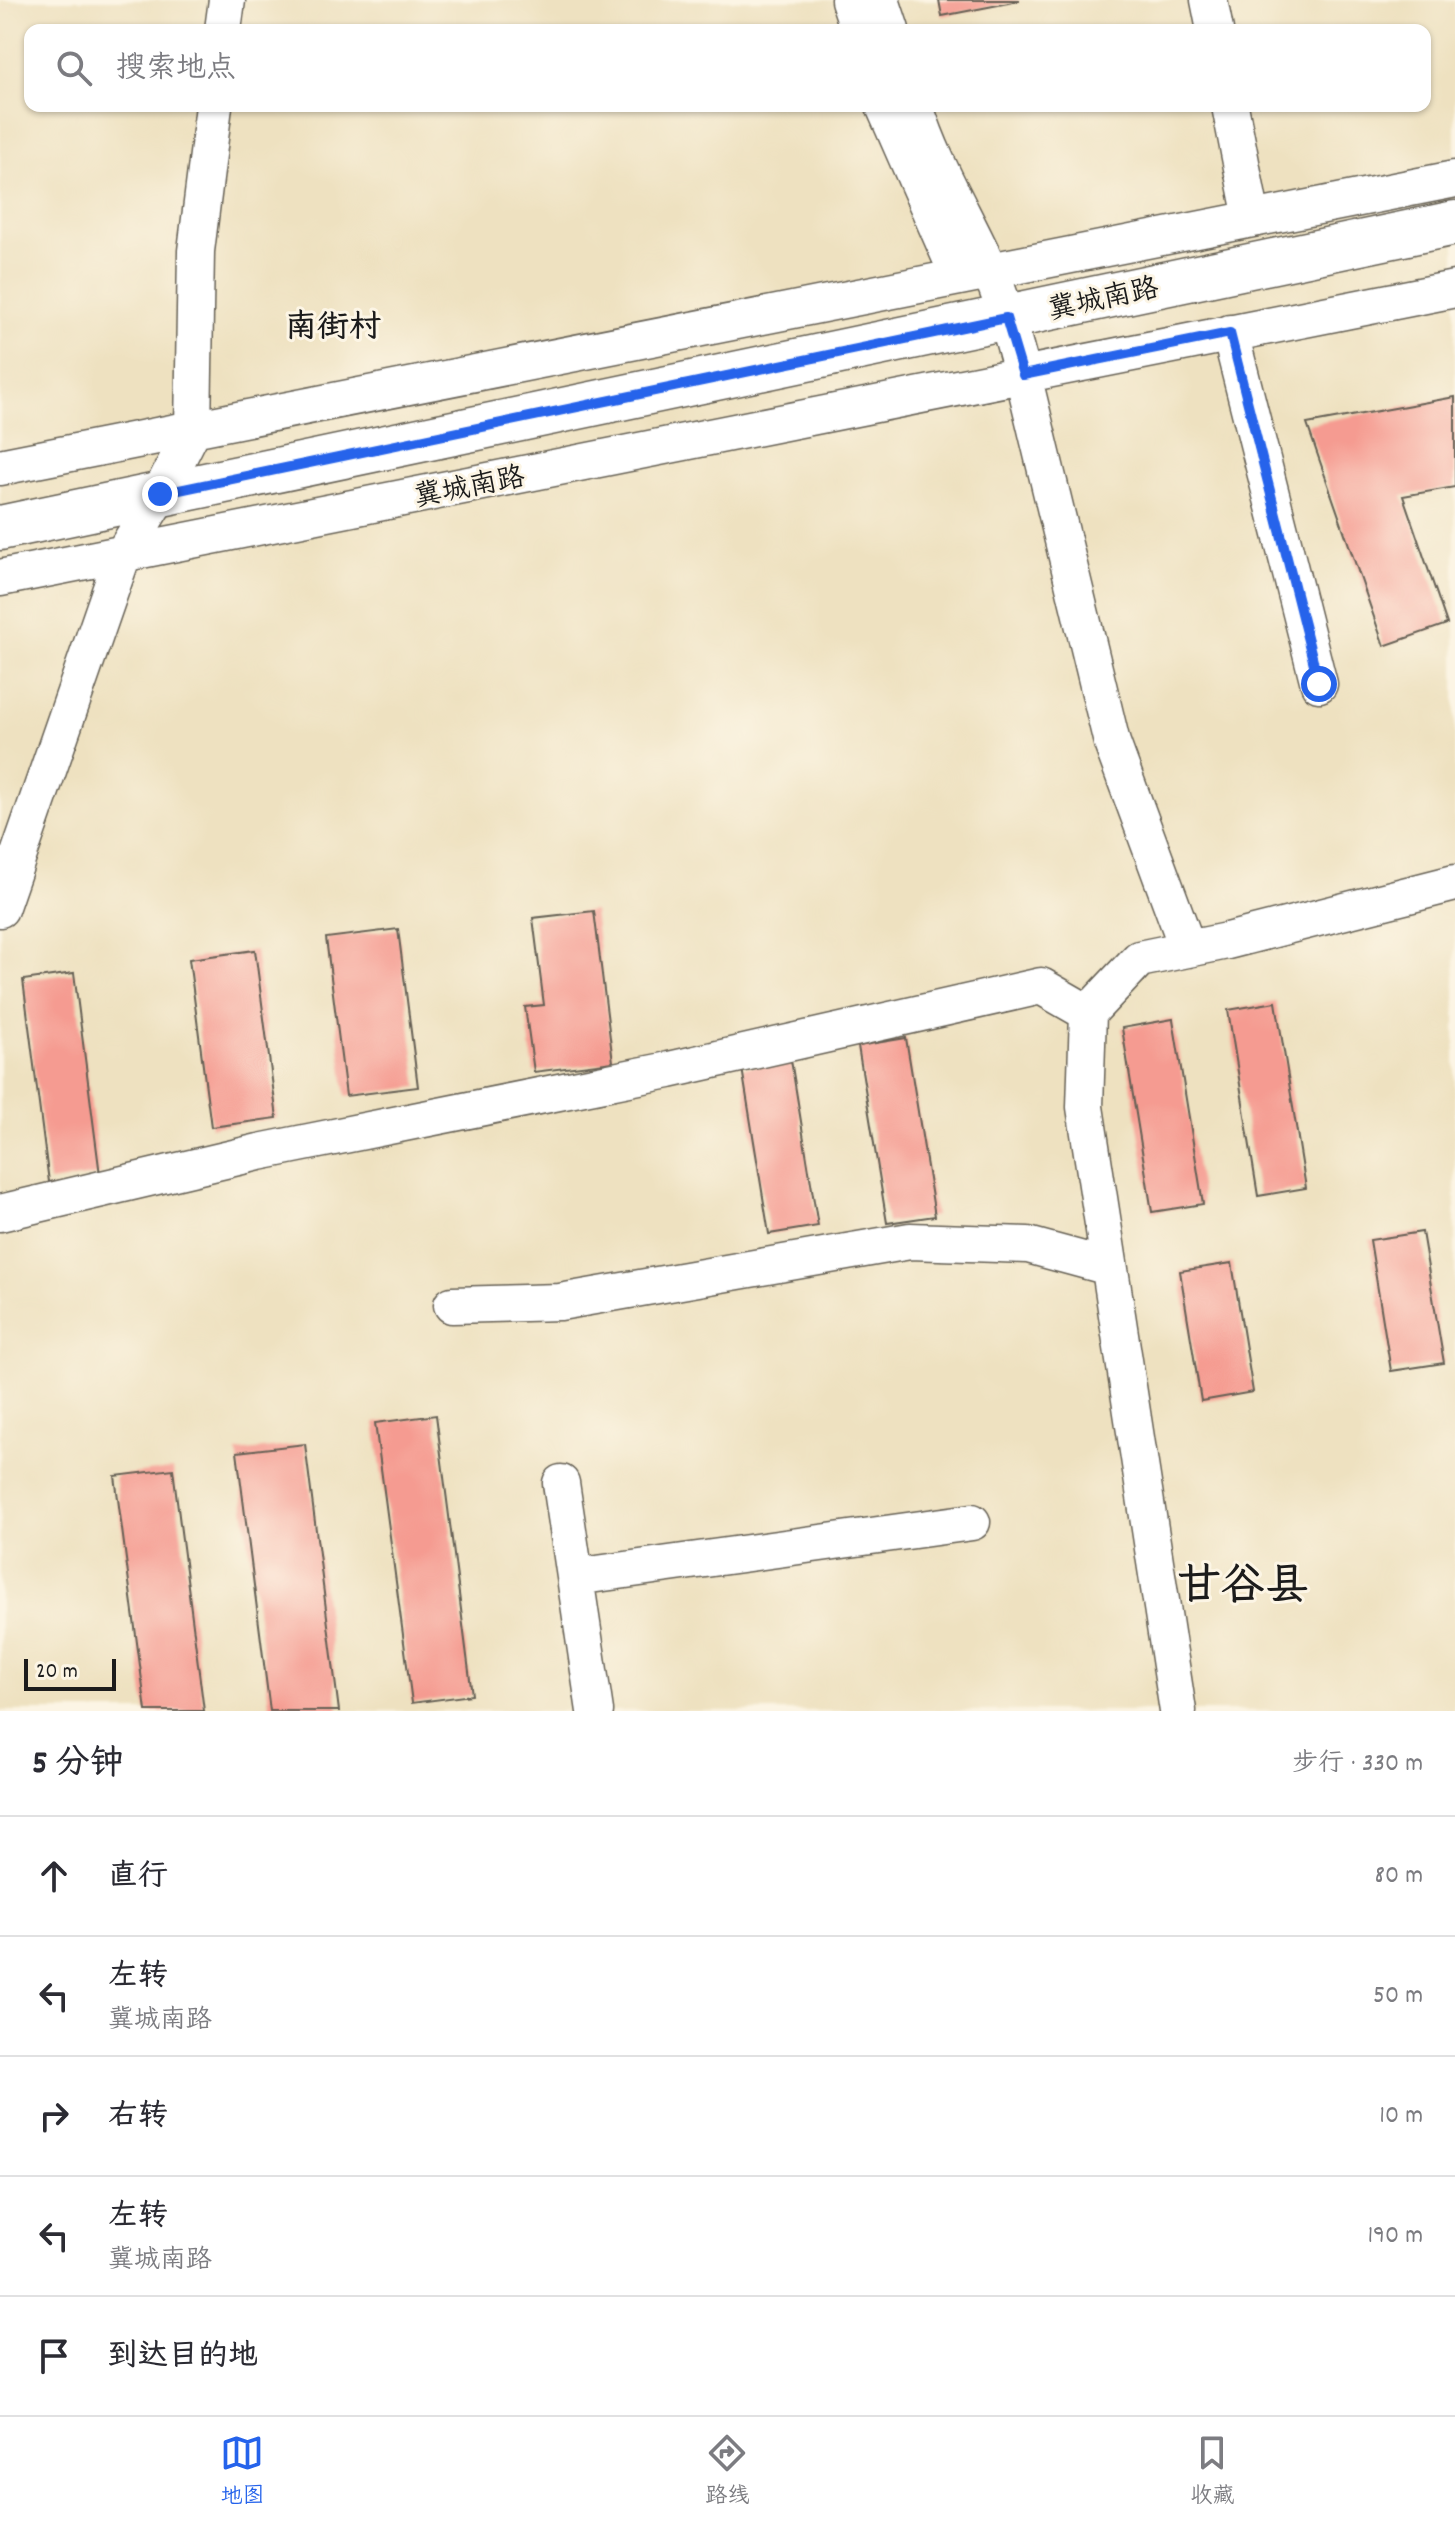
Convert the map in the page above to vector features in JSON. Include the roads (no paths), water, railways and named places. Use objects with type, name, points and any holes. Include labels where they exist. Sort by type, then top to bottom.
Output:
[{"type":"main road","name":"冀城南路","points":[[0,528],[1455,223]]},
{"type":"street","points":[[224,24],[227,0]]},
{"type":"street","points":[[849,0],[857,24]]},
{"type":"street","points":[[881,0],[889,24]]},
{"type":"street","points":[[1209,0],[1214,24]]},
{"type":"street","points":[[0,909],[123,554],[160,494],[193,429],[196,251],[213,112]]},
{"type":"street","points":[[887,112],[975,274],[1006,318],[1023,375],[1112,743],[1188,949]]},
{"type":"street","points":[[917,112],[975,274]]},
{"type":"street","points":[[1231,112],[1252,219]]},
{"type":"street","name":"冀城南路","points":[[0,467],[1455,179]]},
{"type":"street","name":"冀城南路","points":[[0,578],[1455,289]]},
{"type":"street","points":[[1230,333],[1319,684]]},
{"type":"street","points":[[1178,1711],[1085,1107],[1088,1013],[1139,959],[1455,883]]},
{"type":"street","points":[[0,1213],[259,1152],[669,1070],[1041,986],[1088,1013]]},
{"type":"street","points":[[452,1305],[560,1302],[910,1241],[1028,1245],[1109,1267]]},
{"type":"street","points":[[561,1483],[595,1711]]},
{"type":"street","points":[[575,1577],[972,1522]]},
{"type":"district","name":"南街村","points":[[333,325]]},
{"type":"district","name":"甘谷县","points":[[1243,1583]]}]
